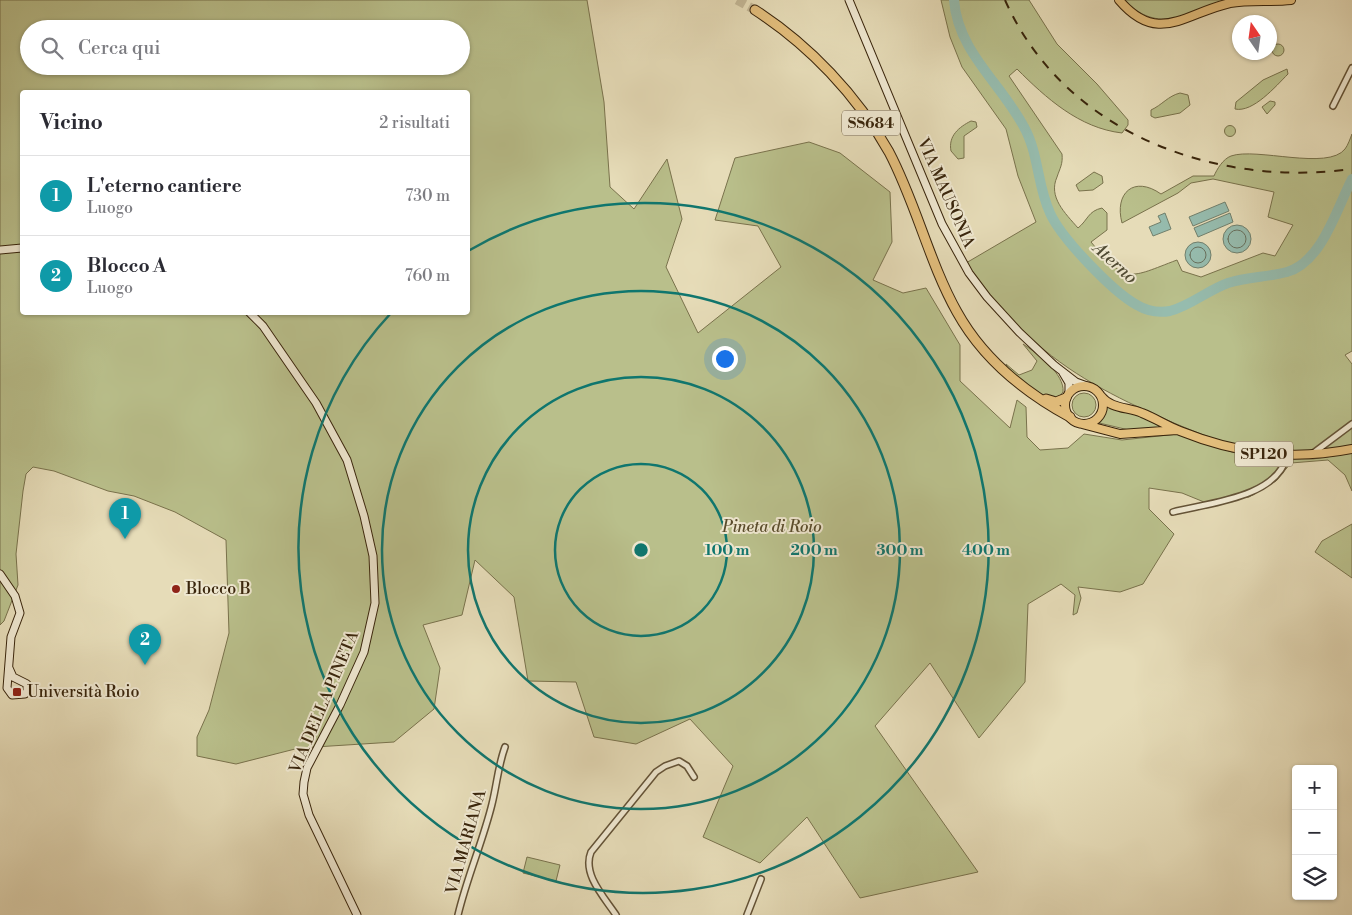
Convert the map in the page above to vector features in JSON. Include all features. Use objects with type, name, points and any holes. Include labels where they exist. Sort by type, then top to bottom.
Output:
[{"type":"highway","name":"SS684","points":[[755,10],[813,56],[837,80],[866,116],[889,154],[908,192],[957,312],[980,345],[1011,377],[1032,395],[1073,419]]},
{"type":"highway","name":"SS684","points":[[1011,377],[1048,400],[1058,402],[1068,395]]},
{"type":"main road","name":"VIA MAUSONIA","points":[[849,0],[922,178],[959,256],[992,303],[1018,332],[1076,382],[1087,386]]},
{"type":"main road","points":[[1119,0],[1144,21],[1165,24],[1183,21],[1232,2],[1291,0]]},
{"type":"main road","points":[[0,250],[20,248]]},
{"type":"main road","name":"VIA DELLA PINETA","points":[[252,315],[263,326],[316,403],[347,460],[364,516],[373,556],[375,603],[364,652],[340,705],[307,768],[303,794],[309,815],[357,915]]},
{"type":"main road","name":"VIA MAUSONIA","points":[[1060,369],[1068,379],[1068,395]]},
{"type":"main road","points":[[1087,386],[1095,389],[1101,396],[1103,408],[1098,418],[1088,423],[1073,419],[1065,408],[1068,395],[1077,387],[1087,386]]},
{"type":"main road","name":"SP120","points":[[1101,396],[1111,406],[1140,412],[1179,430],[1248,452],[1287,456],[1313,456],[1352,449]]},
{"type":"main road","name":"SP120","points":[[1073,419],[1120,434],[1179,430]]},
{"type":"main road","points":[[0,574],[15,596],[20,610],[19,618],[12,633],[7,684],[10,693],[22,695],[28,690],[27,684],[11,675],[9,668]]},
{"type":"main road","points":[[7,684],[13,679],[18,678]]},
{"type":"street","points":[[1333,106],[1352,68]]},
{"type":"street","points":[[1313,456],[1314,452],[1352,424]]},
{"type":"street","points":[[1173,512],[1235,498],[1259,489],[1277,475],[1287,456]]},
{"type":"street","name":"VIA MARIANA","points":[[458,915],[493,803],[498,769],[505,747]]},
{"type":"street","points":[[616,915],[589,872],[588,858],[591,852],[661,768],[679,761],[687,766],[694,777]]},
{"type":"street","points":[[747,915],[761,878]]},
{"type":"green space","name":"Pineta di Roio","points":[[0,0],[587,0],[604,102],[610,187],[634,209],[667,159],[682,219],[666,267],[698,333],[781,267],[758,226],[715,220],[735,158],[809,142],[840,153],[890,192],[892,242],[873,280],[903,293],[926,288],[960,345],[960,381],[1010,428],[1017,400],[1026,407],[1027,437],[1040,450],[1068,448],[1084,434],[1122,440],[1178,434],[1232,452],[1266,458],[1313,459],[1352,453],[1352,491],[1345,475],[1328,460],[1291,463],[1276,481],[1249,497],[1204,502],[1182,493],[1149,488],[1149,509],[1174,534],[1143,584],[1120,592],[1078,587],[1081,598],[1077,613],[1073,615],[1075,595],[1061,584],[1028,604],[1025,682],[979,738],[930,663],[875,726],[978,872],[860,898],[807,817],[760,863],[703,837],[733,766],[690,719],[636,744],[594,737],[576,682],[528,681],[514,597],[475,560],[462,615],[423,625],[440,668],[434,709],[394,742],[299,748],[236,764],[197,756],[197,737],[209,710],[229,633],[226,540],[175,512],[134,496],[108,491],[54,471],[33,467],[26,474],[23,491],[16,554],[18,585],[4,621],[0,625]]},
{"type":"green space","points":[[941,0],[1029,0],[1057,44],[1097,84],[1128,120],[1128,125],[1122,133],[1092,125],[1064,110],[1017,69],[1009,76],[1062,154],[1062,163],[1055,184],[1056,198],[1059,204],[1078,228],[1097,209],[1102,208],[1107,213],[1107,230],[1091,242],[1113,265],[1121,271],[1130,274],[1138,274],[1177,260],[1182,271],[1201,277],[1263,253],[1275,256],[1293,225],[1268,217],[1274,192],[1213,179],[1191,183],[1178,193],[1122,223],[1121,203],[1128,190],[1142,186],[1161,194],[1193,176],[1214,176],[1225,159],[1242,154],[1308,159],[1336,155],[1345,149],[1352,134],[1352,351],[1345,355],[1352,364],[1352,445],[1314,450],[1276,451],[1240,446],[1202,434],[1138,407],[1085,379],[1052,356],[1026,334],[1008,315],[966,263],[1036,222],[1018,176],[1006,129],[962,67],[950,37]]},
{"type":"green space","points":[[1125,0],[1229,0],[1188,15],[1162,19],[1149,17],[1137,11]]},
{"type":"green space","points":[[1277,44],[1284,48],[1284,52],[1277,56]]},
{"type":"green space","points":[[1287,69],[1288,74],[1264,98],[1249,107],[1235,109],[1236,102],[1263,80]]},
{"type":"green space","points":[[1180,93],[1188,95],[1190,105],[1180,113],[1155,118],[1151,116],[1151,110]]},
{"type":"green space","points":[[1270,101],[1275,102],[1275,105],[1267,114],[1262,107]]},
{"type":"green space","points":[[971,121],[976,122],[977,127],[964,136],[964,158],[958,159],[951,151],[951,141],[955,133],[962,126]]},
{"type":"green space","points":[[1228,126],[1232,126],[1235,131],[1234,135],[1228,136],[1225,133],[1225,129]]},
{"type":"green space","points":[[1094,172],[1102,176],[1103,183],[1093,190],[1079,191],[1076,185]]},
{"type":"green space","points":[[1023,344],[1042,358],[1060,378],[1063,392],[1058,398],[1043,395],[1027,387],[1013,376],[1009,370],[1006,364],[1019,375],[1032,370],[1037,361]]},
{"type":"green space","points":[[1084,393],[1092,397],[1096,405],[1092,413],[1084,417],[1076,413],[1072,405],[1076,397]]},
{"type":"green space","points":[[1105,407],[1137,413],[1173,429],[1129,430],[1095,422],[1101,418]]},
{"type":"green space","points":[[1352,524],[1352,578],[1315,552],[1322,541]]},
{"type":"green space","points":[[527,857],[560,865],[556,881],[523,873]]},
{"type":"water","points":[[1225,202],[1229,211],[1193,226],[1189,217]]},
{"type":"water","points":[[1165,213],[1171,229],[1153,236],[1149,227],[1161,222],[1158,216]]},
{"type":"water","points":[[1230,213],[1233,222],[1198,237],[1194,228]]},
{"type":"water","points":[[1237,225],[1247,229],[1251,239],[1247,249],[1237,253],[1227,249],[1223,239],[1227,229]]},
{"type":"water","points":[[1198,242],[1207,246],[1211,255],[1207,264],[1198,268],[1189,264],[1185,255],[1189,246]]},
{"type":"waterway","name":"Aterno","points":[[954,0],[957,19],[963,36],[1015,111],[1029,137],[1046,202],[1056,224],[1076,250],[1102,277],[1127,298],[1145,309],[1162,312],[1170,311],[1185,306],[1228,283],[1287,272],[1299,266],[1310,257],[1327,233],[1352,179]]},
{"type":"tunnel","points":[[737,0],[755,10]]},
{"type":"railway","points":[[1005,0],[1031,46],[1065,85],[1105,117],[1149,142],[1198,159],[1248,169],[1300,173],[1352,169]]},
{"type":"place","name":"L'eterno cantiere","points":[[125,539]]},
{"type":"place","name":"Blocco B","points":[[176,589]]},
{"type":"place","name":"Blocco A","points":[[145,665]]},
{"type":"place","name":"Università Roio","points":[[17,692]]}]
